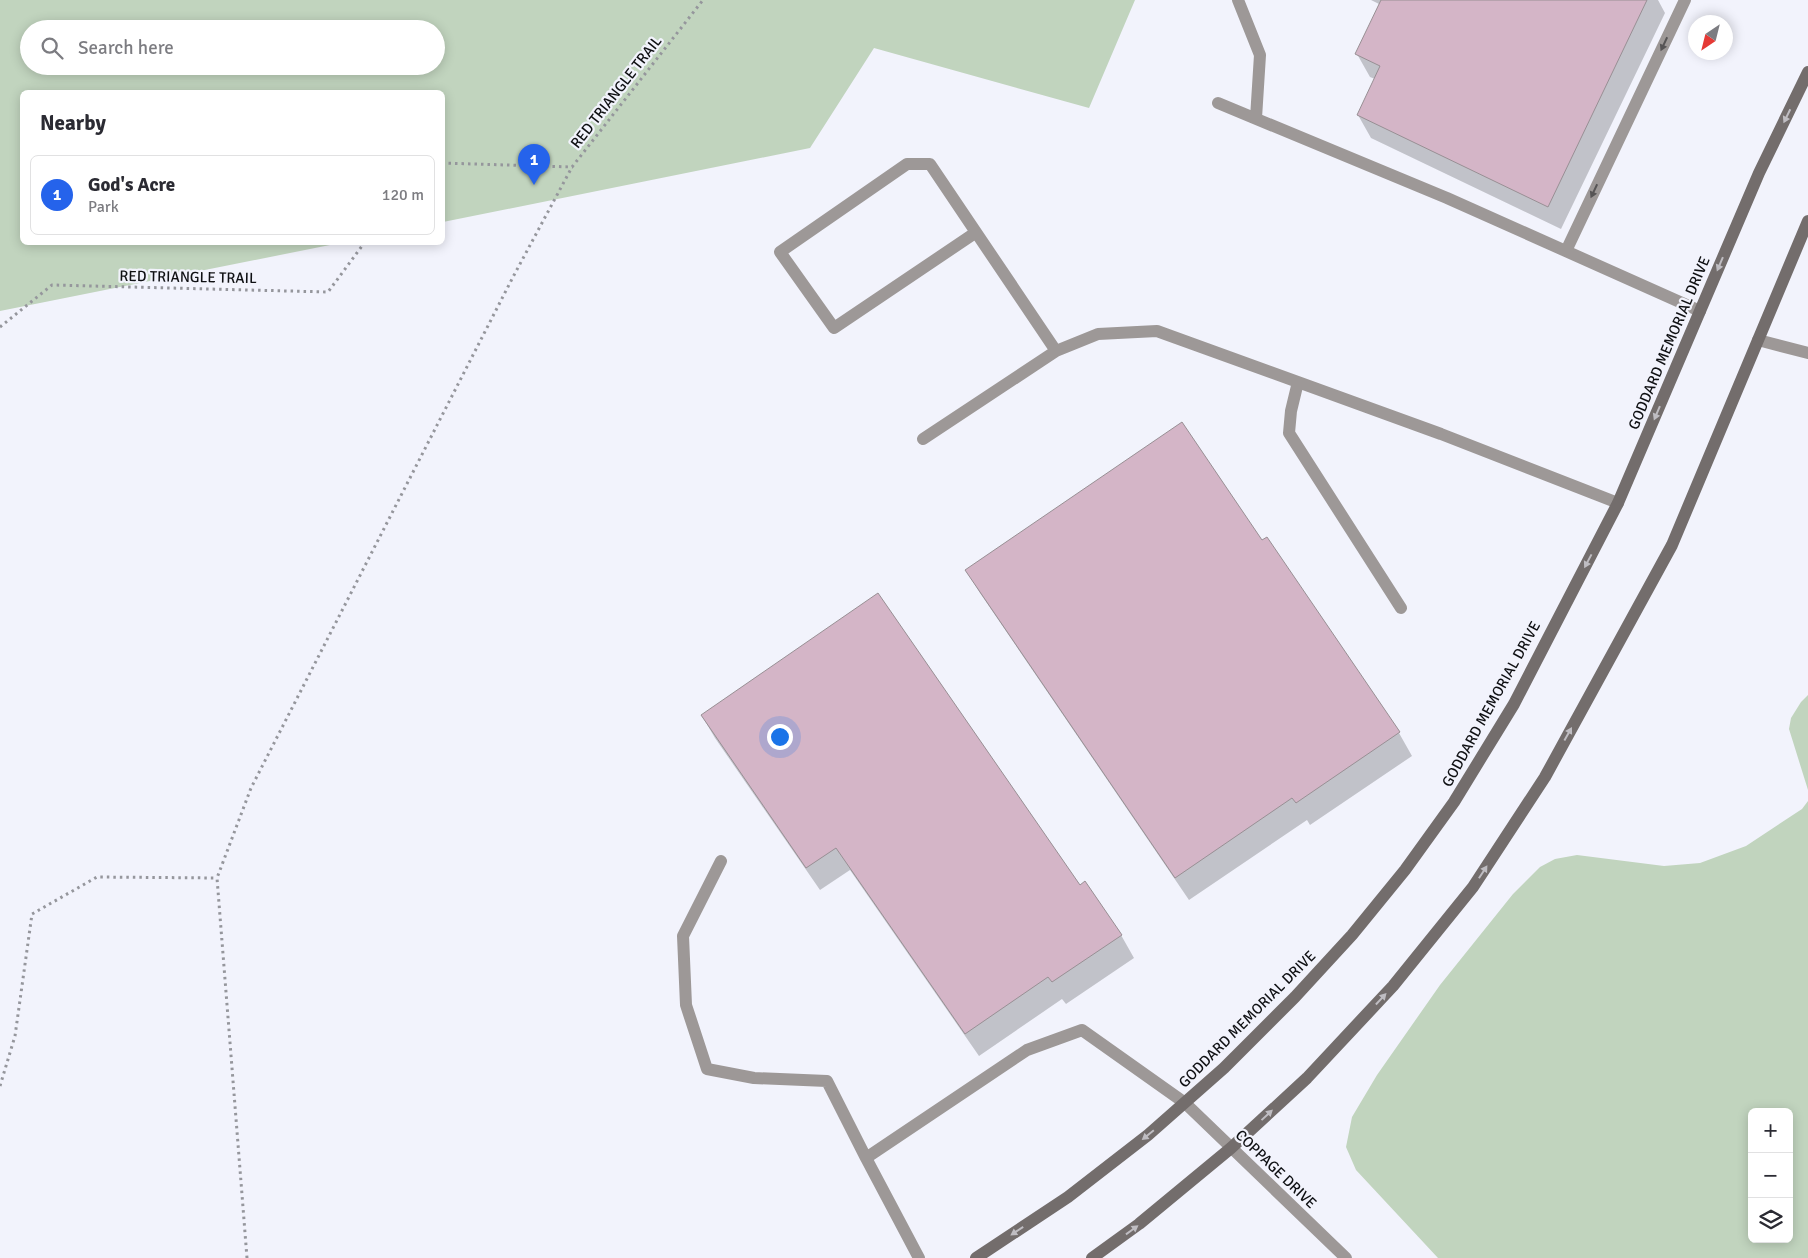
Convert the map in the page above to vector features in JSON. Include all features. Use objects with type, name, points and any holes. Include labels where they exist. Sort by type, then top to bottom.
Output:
[{"type":"main road","name":"GODDARD MEMORIAL DRIVE","points":[[976,1258],[1068,1197],[1148,1135],[1224,1068],[1296,997],[1352,935],[1405,870],[1449,810],[1514,704],[1618,503],[1759,173],[1808,72]]},
{"type":"main road","points":[[1092,1258],[1139,1224],[1231,1148],[1306,1078],[1394,986],[1473,888],[1545,777],[1672,544],[1808,221]]},
{"type":"street","points":[[1238,0],[1260,55],[1256,118]]},
{"type":"street","points":[[1566,251],[1685,0]]},
{"type":"street","points":[[1218,103],[1447,198],[1700,312]]},
{"type":"street","points":[[975,233],[834,328],[780,252],[907,164],[930,164],[1056,351]]},
{"type":"street","points":[[923,439],[1056,351],[1098,334],[1157,331],[1441,434],[1618,503]]},
{"type":"street","points":[[1758,340],[1808,353]]},
{"type":"street","points":[[1298,382],[1291,411],[1289,432],[1401,608]]},
{"type":"street","points":[[721,860],[683,936],[686,1005],[707,1070],[754,1078],[827,1081],[919,1258]]},
{"type":"street","name":"COPPAGE DRIVE","points":[[866,1158],[1027,1050],[1082,1030],[1184,1103],[1346,1258]]},
{"type":"path","name":"RED TRIANGLE TRAIL","points":[[445,163],[572,167],[703,0]]},
{"type":"path","points":[[247,1258],[217,878],[251,788],[513,277],[572,167]]},
{"type":"path","name":"RED TRIANGLE TRAIL","points":[[0,327],[52,285],[328,292],[364,245]]},
{"type":"path","points":[[0,1086],[16,1036],[32,914],[97,877],[217,878]]},
{"type":"green space","points":[[0,0],[1135,0],[1089,108],[874,48],[810,148],[445,222],[445,90],[20,90],[20,245],[330,245],[0,311]]},
{"type":"green space","points":[[1808,695],[1808,790],[1789,729],[1791,718]]},
{"type":"green space","points":[[1808,801],[1808,1258],[1438,1258],[1356,1170],[1346,1147],[1352,1117],[1377,1075],[1440,985],[1513,894],[1540,867],[1555,859],[1577,855],[1664,866],[1700,863],[1746,846],[1802,809]]},
{"type":"building","points":[[1381,0],[1647,0],[1548,207],[1357,115],[1380,66],[1355,54]]},
{"type":"building","points":[[1182,422],[1262,540],[1267,537],[1400,732],[1296,803],[1292,798],[1175,878],[965,570]]},
{"type":"building","points":[[878,593],[1080,885],[1085,881],[1122,935],[1052,982],[1048,977],[965,1034],[836,848],[806,868],[701,715]]},
{"type":"place","name":"God's Acre","points":[[534,185]]}]
